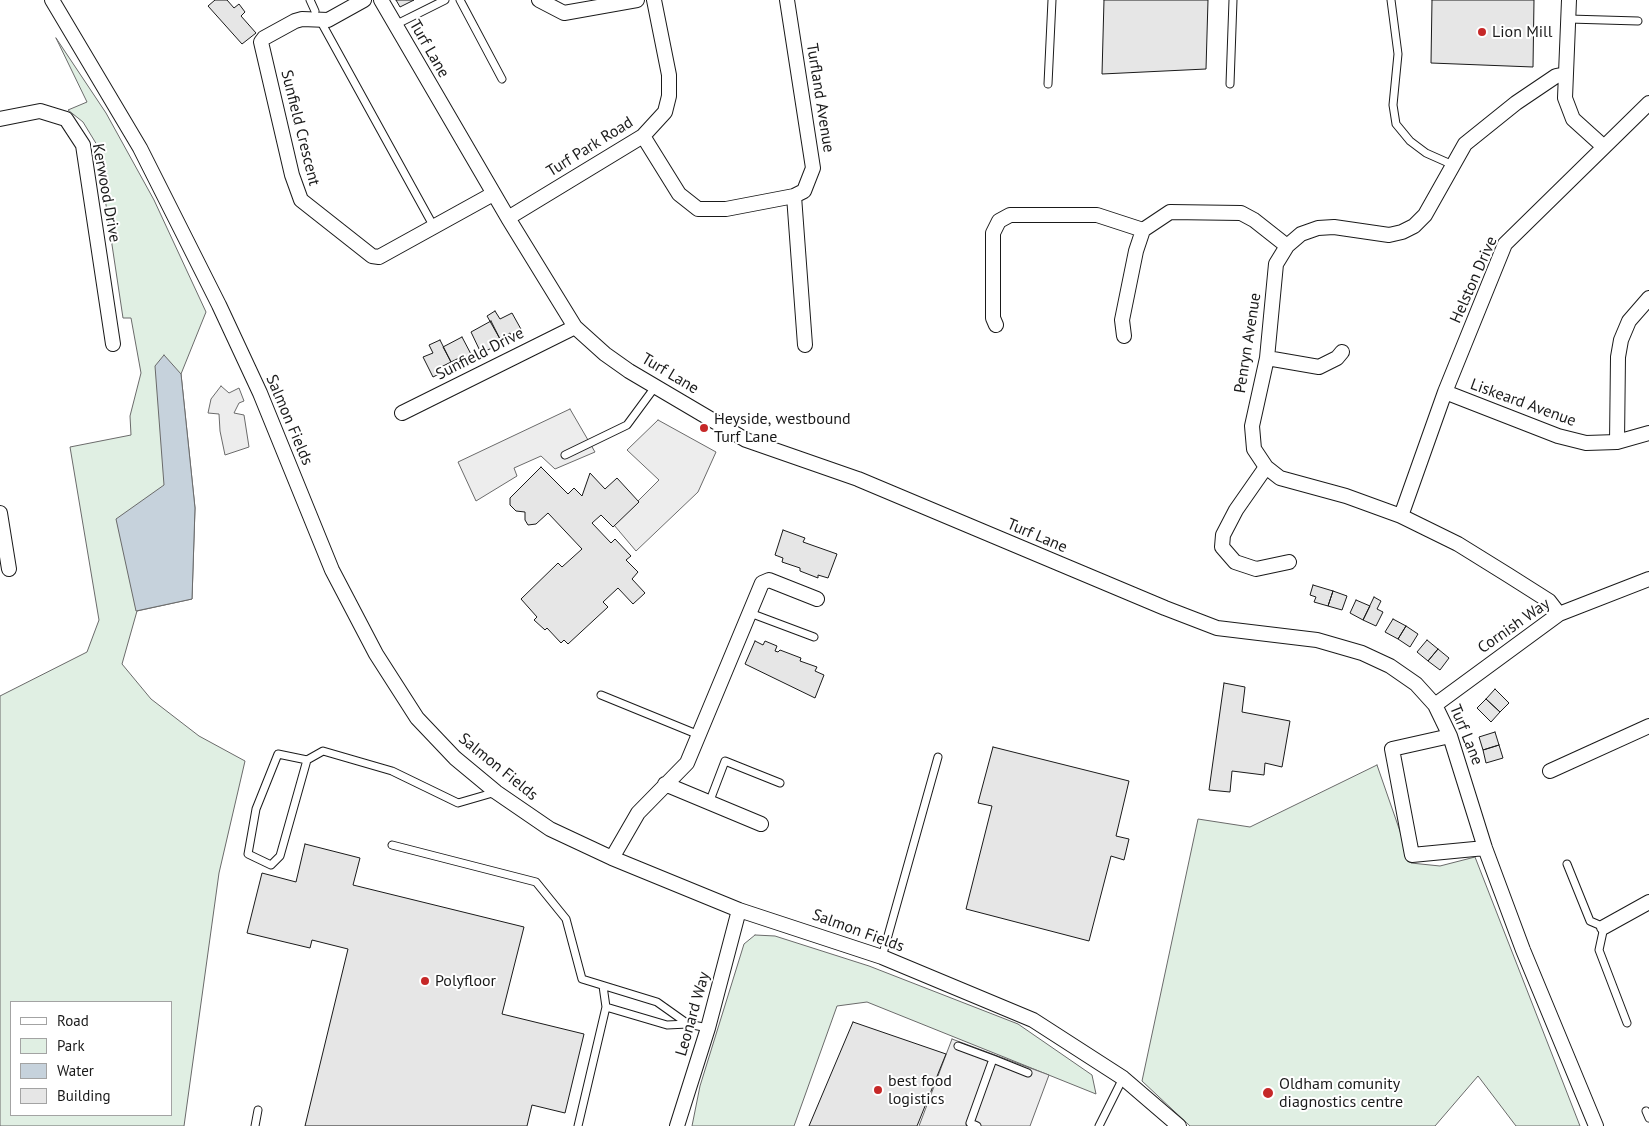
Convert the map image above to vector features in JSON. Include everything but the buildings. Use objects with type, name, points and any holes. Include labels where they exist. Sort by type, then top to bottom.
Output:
[{"type":"street","name":"Salmon Fields","points":[[52,0],[140,148],[220,305],[260,393],[332,570],[376,654],[418,718],[455,758],[496,792],[550,829],[612,858],[739,910],[882,957],[1033,1020],[1123,1078],[1179,1126]]},
{"type":"street","name":"Sunfield Crescent","points":[[364,0],[328,20],[317,15],[295,21],[264,38],[261,42],[292,175],[301,200],[372,256],[379,257],[494,194]]},
{"type":"street","name":"Turf Lane","points":[[381,0],[394,26],[574,327],[605,354],[655,387],[746,440],[858,479],[1217,628],[1317,640],[1362,653],[1390,666],[1416,684],[1435,705],[1450,736],[1485,848],[1524,950],[1596,1126]]},
{"type":"street","points":[[539,0],[564,13],[637,0]]},
{"type":"street","name":"Turf Park Road","points":[[508,218],[644,136],[665,112],[669,96],[669,75],[654,0]]},
{"type":"street","name":"Turfland Avenue","points":[[787,0],[813,168],[804,190],[794,196]]},
{"type":"street","points":[[1569,0],[1565,98],[1574,119],[1604,147]]},
{"type":"street","name":"Penryn Avenue","points":[[1559,614],[1549,601],[1458,544],[1401,516],[1346,496],[1280,478],[1266,467],[1254,449],[1252,426],[1267,358],[1276,264],[1287,246],[1301,234],[1318,228],[1334,227],[1389,235],[1402,232],[1414,226],[1425,215],[1465,144],[1501,115],[1556,76],[1566,74]]},
{"type":"street","name":"Helston Drive","points":[[1401,516],[1445,392],[1505,244],[1649,103]]},
{"type":"street","name":"Kerwood Drive","points":[[0,119],[40,111],[66,119],[83,145],[113,344]]},
{"type":"street","points":[[644,136],[679,194],[698,209],[726,209],[794,196],[804,345]]},
{"type":"street","points":[[1124,336],[1122,320],[1136,252],[1143,230],[1170,212],[1241,213],[1254,220],[1287,246]]},
{"type":"street","points":[[996,325],[993,318],[993,233],[995,227],[1004,217],[1010,215],[1097,215],[1143,230]]},
{"type":"street","points":[[1617,442],[1618,357],[1621,340],[1629,321],[1649,298]]},
{"type":"street","name":"Sunfield Drive","points":[[402,414],[574,327]]},
{"type":"street","points":[[1267,358],[1319,367],[1337,358],[1342,352]]},
{"type":"street","name":"Liskeard Avenue","points":[[1445,392],[1558,436],[1586,443],[1617,442],[1649,433]]},
{"type":"street","points":[[1266,467],[1236,510],[1223,535],[1222,547],[1235,562],[1256,568],[1289,562]]},
{"type":"street","points":[[0,513],[10,569]]},
{"type":"street","name":"Cornish Way","points":[[1435,705],[1559,614],[1649,579]]},
{"type":"street","points":[[612,858],[638,813],[687,763],[762,583],[769,580],[817,599]]},
{"type":"street","points":[[1550,771],[1649,726]]},
{"type":"street","points":[[1450,736],[1392,749],[1412,856],[1485,848]]},
{"type":"street","points":[[665,784],[761,824]]},
{"type":"street","points":[[1604,927],[1649,902]]},
{"type":"street","name":"Leonard Way","points":[[677,1126],[708,1028],[739,910]]},
{"type":"lane","points":[[310,0],[434,228]]},
{"type":"lane","points":[[394,26],[445,0]]},
{"type":"lane","points":[[460,0],[502,79]]},
{"type":"lane","points":[[1048,84],[1052,0]]},
{"type":"lane","points":[[1230,84],[1233,0]]},
{"type":"lane","points":[[1391,0],[1398,54],[1393,105],[1396,124],[1410,142],[1426,153],[1453,165]]},
{"type":"lane","points":[[1569,19],[1638,21]]},
{"type":"lane","points":[[566,455],[627,425],[655,387]]},
{"type":"lane","points":[[750,613],[814,637]]},
{"type":"lane","points":[[601,695],[700,735]]},
{"type":"lane","points":[[307,760],[280,856],[271,865],[248,854],[256,809],[278,754],[307,760],[323,751],[392,771],[458,803],[496,792]]},
{"type":"lane","points":[[882,957],[938,757]]},
{"type":"lane","points":[[709,802],[725,761],[780,783]]},
{"type":"lane","points":[[392,845],[536,882],[566,919],[582,979],[663,1004],[688,1024]]},
{"type":"lane","points":[[1567,864],[1590,920],[1604,927],[1599,950],[1627,1023]]},
{"type":"lane","points":[[578,1126],[606,1006],[604,986]]},
{"type":"lane","points":[[606,1006],[667,1025],[688,1024],[708,1028]]},
{"type":"lane","points":[[958,1046],[1028,1073]]},
{"type":"lane","points":[[977,1126],[970,1123],[993,1060]]},
{"type":"lane","points":[[1098,1126],[1123,1078]]},
{"type":"lane","points":[[255,1126],[258,1110]]},
{"type":"green space","points":[[56,38],[106,113],[154,200],[206,312],[181,374],[195,508],[192,599],[137,611],[122,664],[151,699],[199,736],[245,761],[219,873],[184,1126],[0,1126],[0,696],[87,652],[99,620],[70,447],[131,435],[130,416],[141,373],[131,318],[123,318],[97,145],[83,122],[68,110],[87,102]]},
{"type":"green space","points":[[1377,765],[1411,863],[1440,866],[1475,857],[1580,1126],[1516,1126],[1478,1076],[1435,1126],[1190,1126],[1142,1081],[1198,819],[1250,827]]},
{"type":"green space","points":[[755,935],[775,936],[869,966],[1018,1024],[1092,1075],[1096,1094],[867,1002],[837,1006],[794,1126],[692,1126],[700,1086],[744,944]]},
{"type":"shaded area","points":[[221,386],[229,393],[239,388],[244,401],[239,403],[234,413],[244,415],[249,447],[225,455],[219,414],[208,413],[211,399]]},
{"type":"shaded area","points":[[570,409],[595,452],[555,469],[541,456],[514,468],[517,476],[476,501],[458,462]]},
{"type":"shaded area","points":[[658,420],[716,452],[698,492],[636,551],[614,525],[659,480],[627,450]]},
{"type":"shaded area","points":[[952,1039],[1049,1075],[1030,1126],[919,1126]]},
{"type":"water","points":[[164,355],[181,374],[195,508],[192,599],[136,611],[116,519],[164,485],[155,366]]},
{"type":"place","name":"Lion Mill","points":[[1482,32]]},
{"type":"place","name":"Heyside, westbound Turf Lane","points":[[704,428]]},
{"type":"place","name":"Polyfloor","points":[[425,981]]},
{"type":"place","name":"best food logistics","points":[[878,1090]]},
{"type":"place","name":"Oldham comunity diagnostics centre","points":[[1268,1093]]}]
